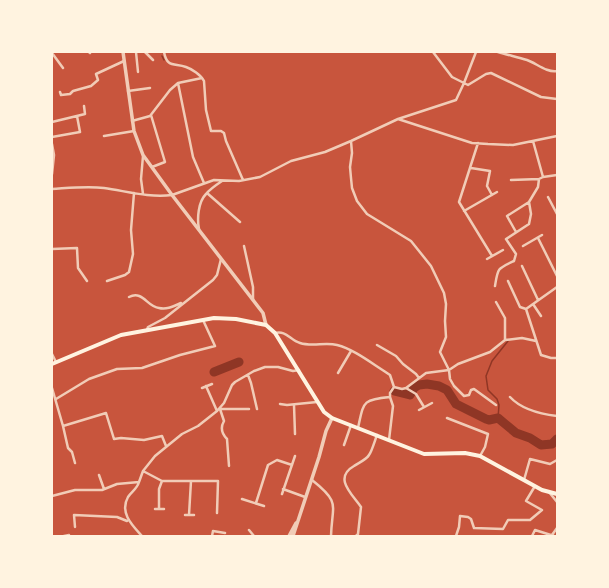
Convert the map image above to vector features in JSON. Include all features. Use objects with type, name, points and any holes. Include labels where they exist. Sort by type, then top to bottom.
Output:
[{"type":"main road","points":[[52,364],[121,335],[147,330],[214,318],[228,318],[266,324],[275,333],[324,412],[332,418],[424,454],[465,453],[480,456],[535,486],[557,494]]},
{"type":"street","points":[[123,52],[134,132],[143,156],[253,299],[263,313],[266,324]]},
{"type":"street","points":[[136,52],[138,72]]},
{"type":"street","points":[[145,52],[153,60]]},
{"type":"street","points":[[164,52],[167,62],[186,67],[204,81],[206,110],[211,131],[221,131],[224,133],[243,180]]},
{"type":"street","points":[[432,52],[452,77],[468,85],[486,74],[491,73],[541,97],[557,99]]},
{"type":"street","points":[[52,189],[88,187],[143,194],[172,195],[214,180],[243,180],[260,177],[291,161],[325,152],[398,119],[456,100],[476,52]]},
{"type":"street","points":[[498,52],[526,60],[546,70],[557,71]]},
{"type":"street","points":[[52,53],[63,68]]},
{"type":"street","points":[[60,92],[61,95],[70,94],[73,91],[90,86],[98,80],[96,74],[124,61]]},
{"type":"street","points":[[132,121],[150,116],[170,90],[178,83],[202,78]]},
{"type":"street","points":[[178,83],[193,157],[204,183]]},
{"type":"street","points":[[128,91],[150,88]]},
{"type":"street","points":[[52,122],[85,114],[84,106]]},
{"type":"street","points":[[151,114],[164,162],[151,167]]},
{"type":"street","points":[[52,137],[80,132],[77,116]]},
{"type":"street","points":[[398,119],[478,143],[505,145],[557,136]]},
{"type":"street","points":[[104,136],[134,132]]},
{"type":"street","points":[[351,141],[352,153],[350,167],[352,188],[357,200],[367,214],[411,241],[431,266],[444,293],[446,304],[446,337],[440,352],[449,370],[450,379],[454,386],[464,396],[468,395],[471,390],[474,389],[496,405]]},
{"type":"street","points":[[533,141],[543,177]]},
{"type":"street","points":[[478,143],[459,202],[492,256]]},
{"type":"street","points":[[52,144],[52,174]]},
{"type":"street","points":[[143,156],[141,179],[143,194]]},
{"type":"street","points":[[470,168],[490,171],[487,186],[492,195]]},
{"type":"street","points":[[511,180],[539,179],[557,175]]},
{"type":"street","points":[[516,232],[507,216],[529,202],[538,187],[539,179]]},
{"type":"street","points":[[200,232],[198,219],[203,197],[222,181]]},
{"type":"street","points":[[464,211],[497,192]]},
{"type":"street","points":[[107,281],[126,275],[129,272],[133,254],[131,230],[134,193]]},
{"type":"street","points":[[207,193],[240,222]]},
{"type":"street","points":[[548,197],[557,214]]},
{"type":"street","points":[[495,286],[499,268],[514,261],[516,254],[506,239],[529,224],[531,214],[529,202]]},
{"type":"street","points":[[523,246],[542,235]]},
{"type":"street","points":[[538,238],[557,276]]},
{"type":"street","points":[[244,246],[253,287],[253,299]]},
{"type":"street","points":[[52,249],[76,248],[78,268],[87,281]]},
{"type":"street","points":[[487,259],[503,250]]},
{"type":"street","points":[[147,330],[148,327],[165,318],[184,301],[212,280],[217,275],[221,259]]},
{"type":"street","points":[[522,266],[538,300]]},
{"type":"street","points":[[508,282],[520,307],[526,309]]},
{"type":"street","points":[[526,309],[557,287]]},
{"type":"street","points":[[129,297],[132,295],[142,296],[155,307],[160,309],[170,308],[184,301]]},
{"type":"street","points":[[496,302],[505,318],[505,340]]},
{"type":"street","points":[[533,304],[541,316]]},
{"type":"street","points":[[526,309],[540,355],[557,358]]},
{"type":"street","points":[[56,399],[89,379],[117,368],[142,368],[180,355],[215,346],[203,320]]},
{"type":"street","points":[[275,333],[285,333],[300,343],[336,344],[384,370],[390,375],[394,388]]},
{"type":"street","points":[[394,388],[406,388],[426,374],[449,370],[458,364],[490,352],[505,340],[522,338],[536,341]]},
{"type":"street","points":[[377,345],[396,356],[419,378]]},
{"type":"street","points":[[338,373],[351,351]]},
{"type":"street","points":[[52,354],[57,362]]},
{"type":"street","points":[[127,520],[127,500],[137,487],[143,471],[155,456],[166,446],[182,434],[202,423],[218,410],[224,403],[232,385],[235,382],[259,368],[273,366],[293,371],[298,370]]},
{"type":"street","points":[[248,374],[257,409]]},
{"type":"street","points":[[202,388],[212,384]]},
{"type":"street","points":[[206,386],[224,421],[222,426],[223,435],[228,439],[229,466]]},
{"type":"street","points":[[52,388],[68,448],[72,452],[75,463]]},
{"type":"street","points":[[389,440],[393,406],[390,393],[394,388]]},
{"type":"street","points":[[406,388],[416,394],[424,407]]},
{"type":"street","points":[[358,428],[363,406],[366,402],[373,399],[390,396]]},
{"type":"street","points":[[510,397],[516,403],[531,411],[557,416]]},
{"type":"street","points":[[280,404],[294,405],[317,402]]},
{"type":"street","points":[[419,410],[432,403]]},
{"type":"street","points":[[294,405],[295,434]]},
{"type":"street","points":[[218,410],[249,409]]},
{"type":"street","points":[[63,426],[106,413],[114,439],[121,438],[144,440],[162,436],[166,446]]},
{"type":"street","points":[[293,536],[326,431],[332,418]]},
{"type":"street","points":[[447,418],[488,434],[485,447],[480,456]]},
{"type":"street","points":[[344,446],[351,425]]},
{"type":"street","points":[[356,536],[358,534],[362,506],[346,487],[344,479],[345,474],[350,468],[369,455],[377,435]]},
{"type":"street","points":[[282,494],[295,456]]},
{"type":"street","points":[[524,480],[530,459],[550,464],[557,460]]},
{"type":"street","points":[[256,503],[268,465],[276,460],[292,465]]},
{"type":"street","points":[[143,471],[162,481],[218,481],[217,513]]},
{"type":"street","points":[[99,475],[104,489]]},
{"type":"street","points":[[312,479],[328,493],[333,504],[334,511],[331,536]]},
{"type":"street","points":[[162,481],[159,489],[157,509],[164,509]]},
{"type":"street","points":[[189,515],[191,481]]},
{"type":"street","points":[[52,496],[76,490],[104,489],[116,484],[139,482]]},
{"type":"street","points":[[456,536],[459,528],[460,516],[468,517],[471,519],[474,528],[481,529],[503,529],[508,520],[530,520],[542,510],[526,501],[535,486]]},
{"type":"street","points":[[283,489],[305,497]]},
{"type":"street","points":[[549,492],[557,502]]},
{"type":"street","points":[[242,499],[264,506]]},
{"type":"street","points":[[75,527],[74,515],[117,517],[127,520],[142,536]]},
{"type":"street","points":[[185,515],[194,515]]},
{"type":"street","points":[[289,536],[297,522]]},
{"type":"street","points":[[532,536],[535,530],[553,536],[557,528]]},
{"type":"street","points":[[249,530],[254,536]]},
{"type":"street","points":[[212,536],[213,531],[224,533]]},
{"type":"street","points":[[64,536],[69,535]]},
{"type":"waterway","points":[[162,56],[164,60]]},
{"type":"waterway","points":[[498,418],[499,405],[497,399],[488,390],[486,376],[492,361],[508,341]]},
{"type":"waterway","points":[[214,372],[239,362]]},
{"type":"waterway","points":[[394,391],[410,395],[414,388],[419,385],[427,384],[439,386],[447,390],[456,404],[486,419],[489,420],[498,418],[516,433],[530,438],[541,445],[552,444],[557,439]]}]
